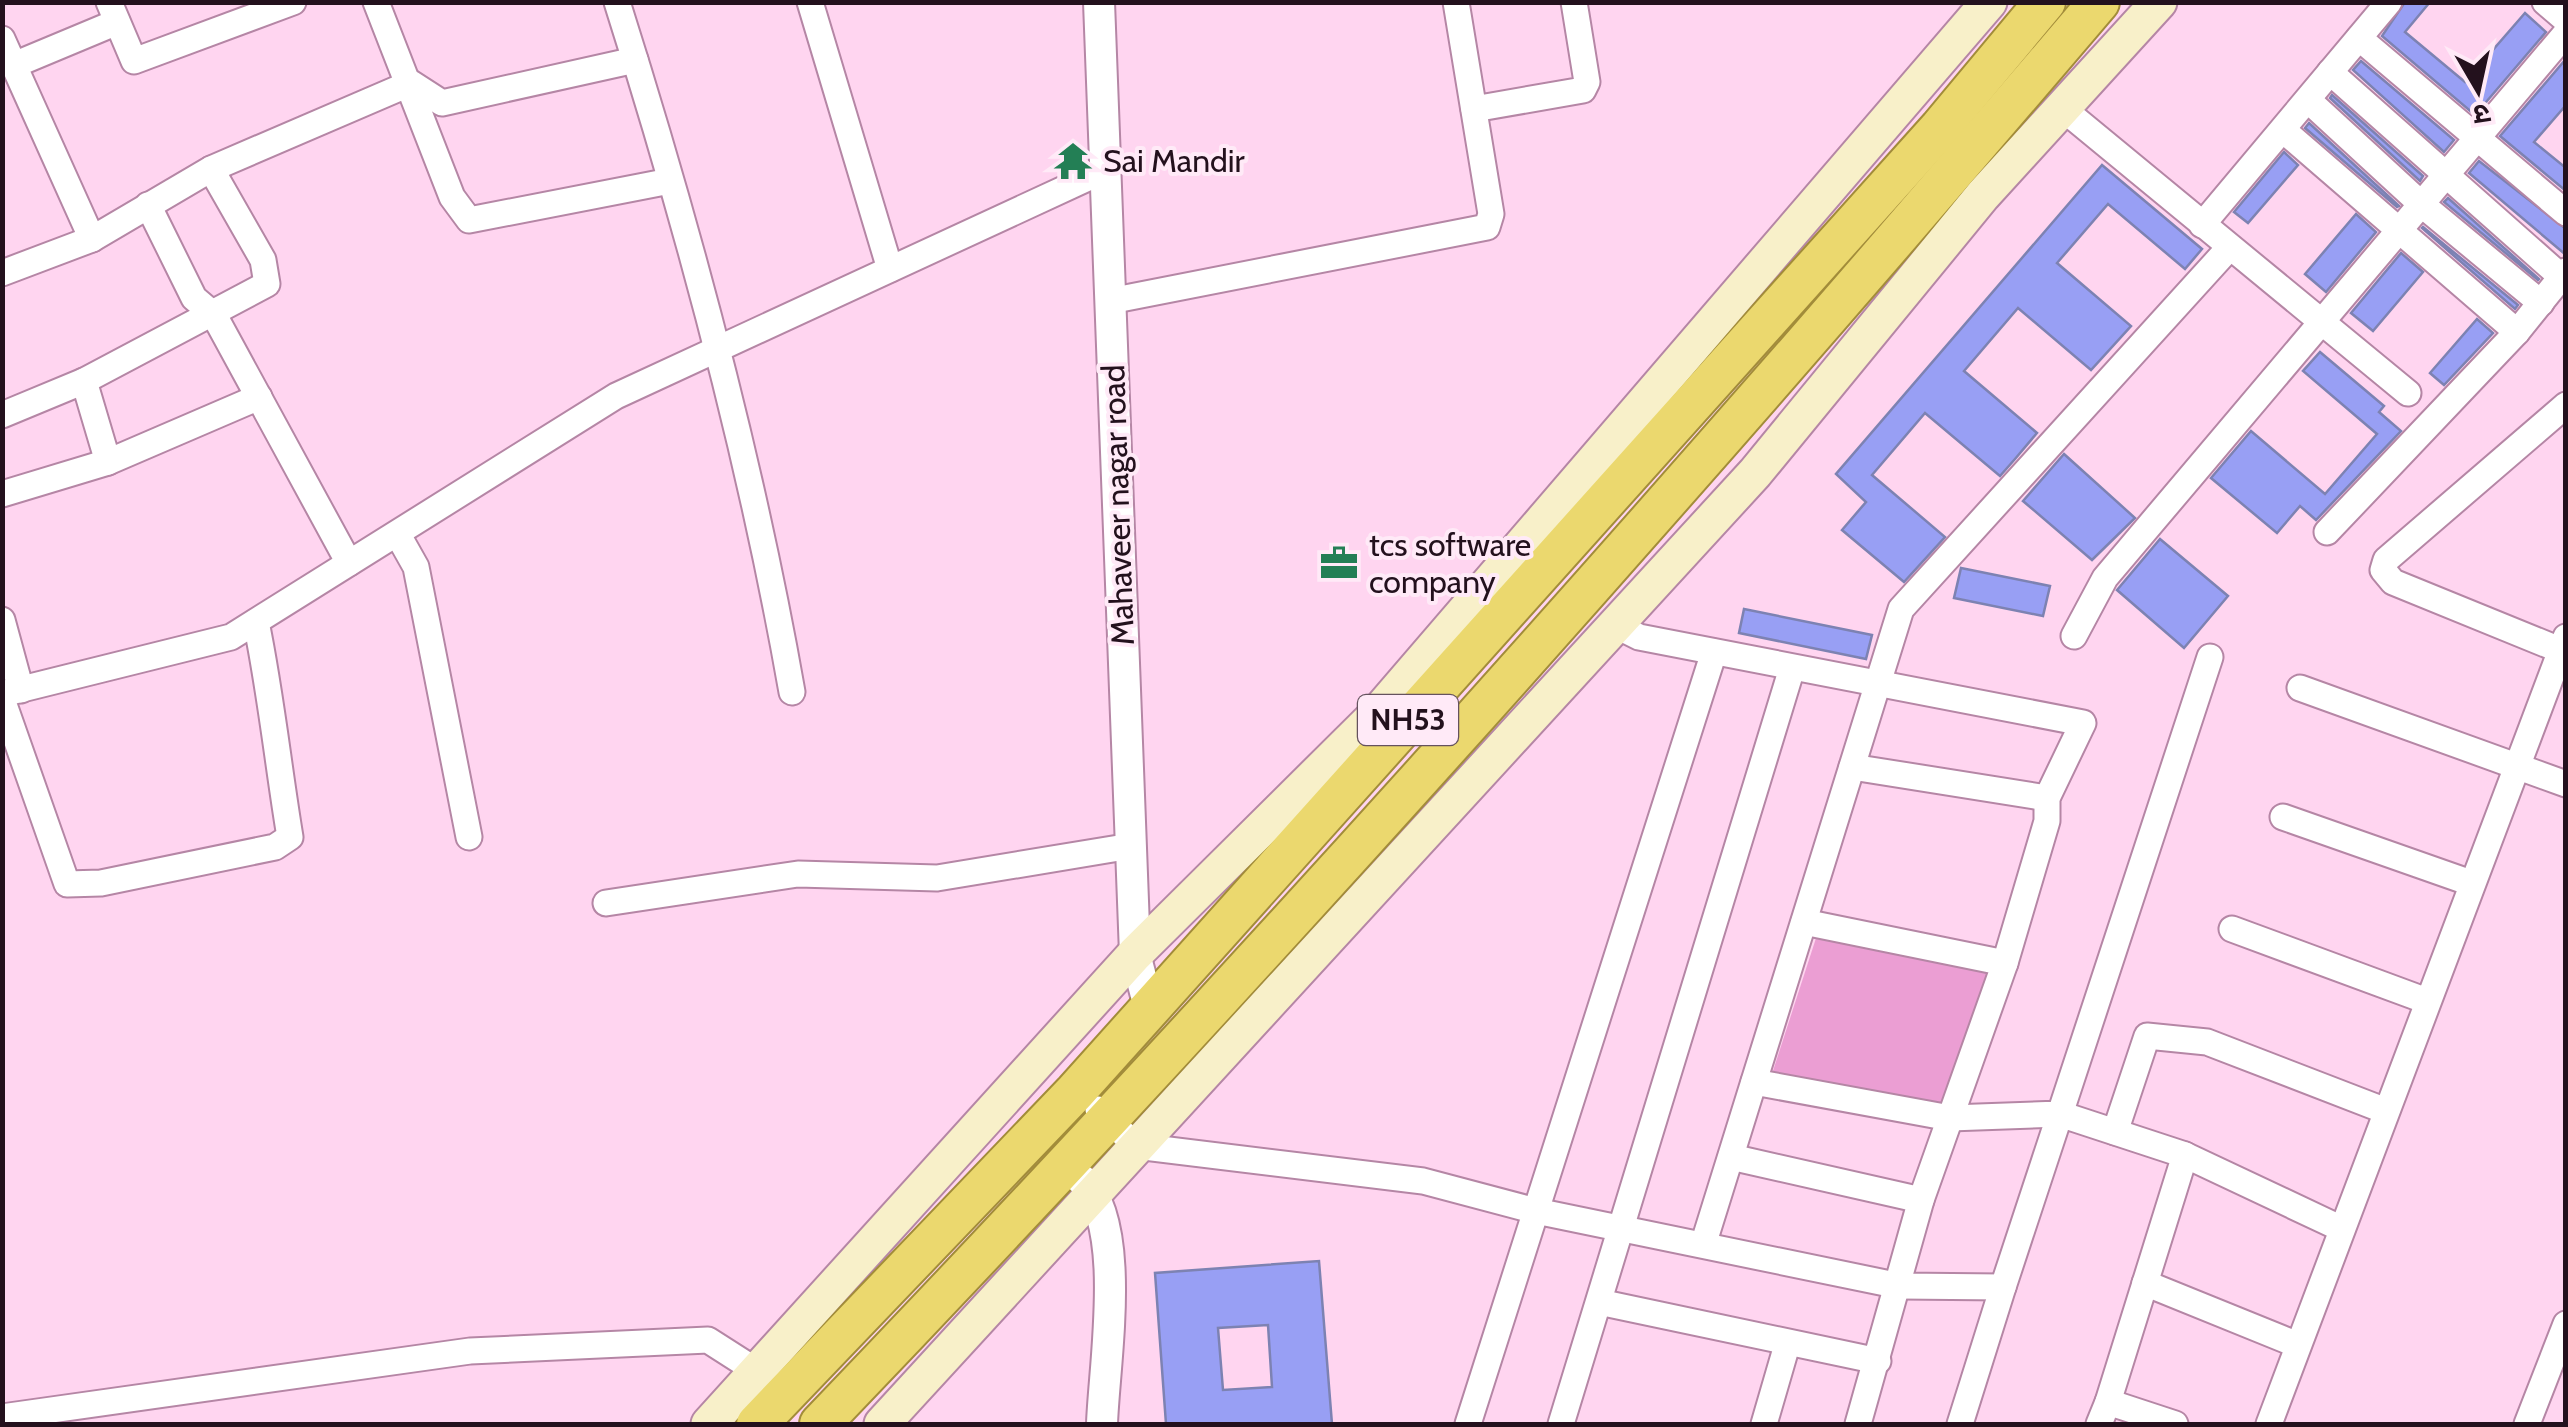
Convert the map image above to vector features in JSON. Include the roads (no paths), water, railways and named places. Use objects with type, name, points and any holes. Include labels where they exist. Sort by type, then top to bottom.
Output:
[{"type":"highway","name":"NH53","points":[[757,1424],[1075,1092],[1914,158],[2044,2]]},
{"type":"highway","name":"NH53","points":[[820,1424],[1067,1165],[1107,1116],[1437,764],[1788,366],[2099,2]]},
{"type":"main road","points":[[708,1424],[1136,954],[1375,716],[1989,2]]},
{"type":"main road","points":[[882,1424],[1755,473],[1983,195],[2159,2]]},
{"type":"street","points":[[14,65],[113,12],[134,61],[226,14],[293,2]]},
{"type":"street","points":[[376,2],[411,83],[452,196],[469,220],[670,181]]},
{"type":"street","points":[[617,2],[718,349],[775,596],[792,692]]},
{"type":"street","points":[[810,2],[890,269]]},
{"type":"street","name":"Mahaveer nagar road","points":[[1099,2],[1136,954],[1150,1007]]},
{"type":"street","points":[[1110,301],[1487,226],[1490,214],[1456,2]]},
{"type":"street","points":[[1474,109],[1584,90],[1587,82],[1574,2]]},
{"type":"street","points":[[2202,225],[2389,2]]},
{"type":"street","points":[[2545,2],[2566,20]]},
{"type":"street","points":[[2074,636],[2105,578],[2566,32]]},
{"type":"street","points":[[2359,38],[2566,213]]},
{"type":"street","points":[[2,40],[92,238]]},
{"type":"street","points":[[411,83],[442,102],[635,60]]},
{"type":"street","points":[[2328,532],[2517,332],[2564,276],[2330,72]]},
{"type":"street","points":[[2,274],[92,238],[211,168],[411,83]]},
{"type":"street","points":[[2308,100],[2420,203],[2541,302]]},
{"type":"street","points":[[2062,108],[2408,393]]},
{"type":"street","points":[[2284,130],[2517,332]]},
{"type":"street","points":[[2,415],[84,381],[258,293],[270,278],[211,168]]},
{"type":"street","points":[[9,694],[231,638],[616,396],[1105,170]]},
{"type":"street","points":[[148,205],[194,298],[214,315],[349,564]]},
{"type":"street","points":[[1704,1242],[1901,609],[2229,248]]},
{"type":"street","points":[[84,381],[108,462]]},
{"type":"street","points":[[2,494],[108,462],[258,397]]},
{"type":"street","points":[[2269,1424],[2563,644],[2392,582],[2383,570],[2386,560],[2566,405]]},
{"type":"street","points":[[398,535],[416,568],[469,837]]},
{"type":"street","points":[[2,620],[9,694],[67,884],[101,882],[275,848],[290,838],[272,735],[275,716],[256,622]]},
{"type":"street","points":[[1615,625],[1639,637],[1877,686],[2083,722],[2047,798],[2047,820],[2005,963],[1921,1200],[1900,1286],[1858,1424]]},
{"type":"street","points":[[1468,1424],[1714,652]]},
{"type":"street","points":[[1960,1424],[2210,657]]},
{"type":"street","points":[[1561,1424],[1792,668]]},
{"type":"street","points":[[2300,688],[2566,784]]},
{"type":"street","points":[[1852,767],[2047,798]]},
{"type":"street","points":[[2283,817],[2471,883]]},
{"type":"street","points":[[606,903],[798,874],[937,878],[1132,846]]},
{"type":"street","points":[[1804,922],[2005,963]]},
{"type":"street","points":[[2232,928],[2427,1001]]},
{"type":"street","points":[[2116,1132],[2148,1036],[2207,1042],[2386,1111]]},
{"type":"street","points":[[1754,1082],[1950,1118],[2060,1114],[2185,1155],[2342,1230]]},
{"type":"street","points":[[1075,1092],[1107,1116],[1136,1146],[1423,1181],[1536,1211],[1704,1242],[1900,1286],[2003,1287]]},
{"type":"street","points":[[2175,1424],[2104,1413],[2185,1155]]},
{"type":"street","points":[[1731,1157],[1921,1200]]},
{"type":"street","points":[[1067,1165],[1095,1192],[1110,1250],[1102,1424]]},
{"type":"street","points":[[2145,1283],[2298,1346]]},
{"type":"street","points":[[1599,1302],[1787,1346],[1878,1361]]},
{"type":"street","points":[[2527,1424],[2566,1324]]},
{"type":"street","points":[[2,1417],[470,1351],[708,1340],[758,1372]]},
{"type":"street","points":[[1764,1424],[1787,1346]]},
{"type":"place","name":"Sai Mandir","points":[[1073,161]]},
{"type":"place","name":"tcs software company","points":[[1339,563]]}]
